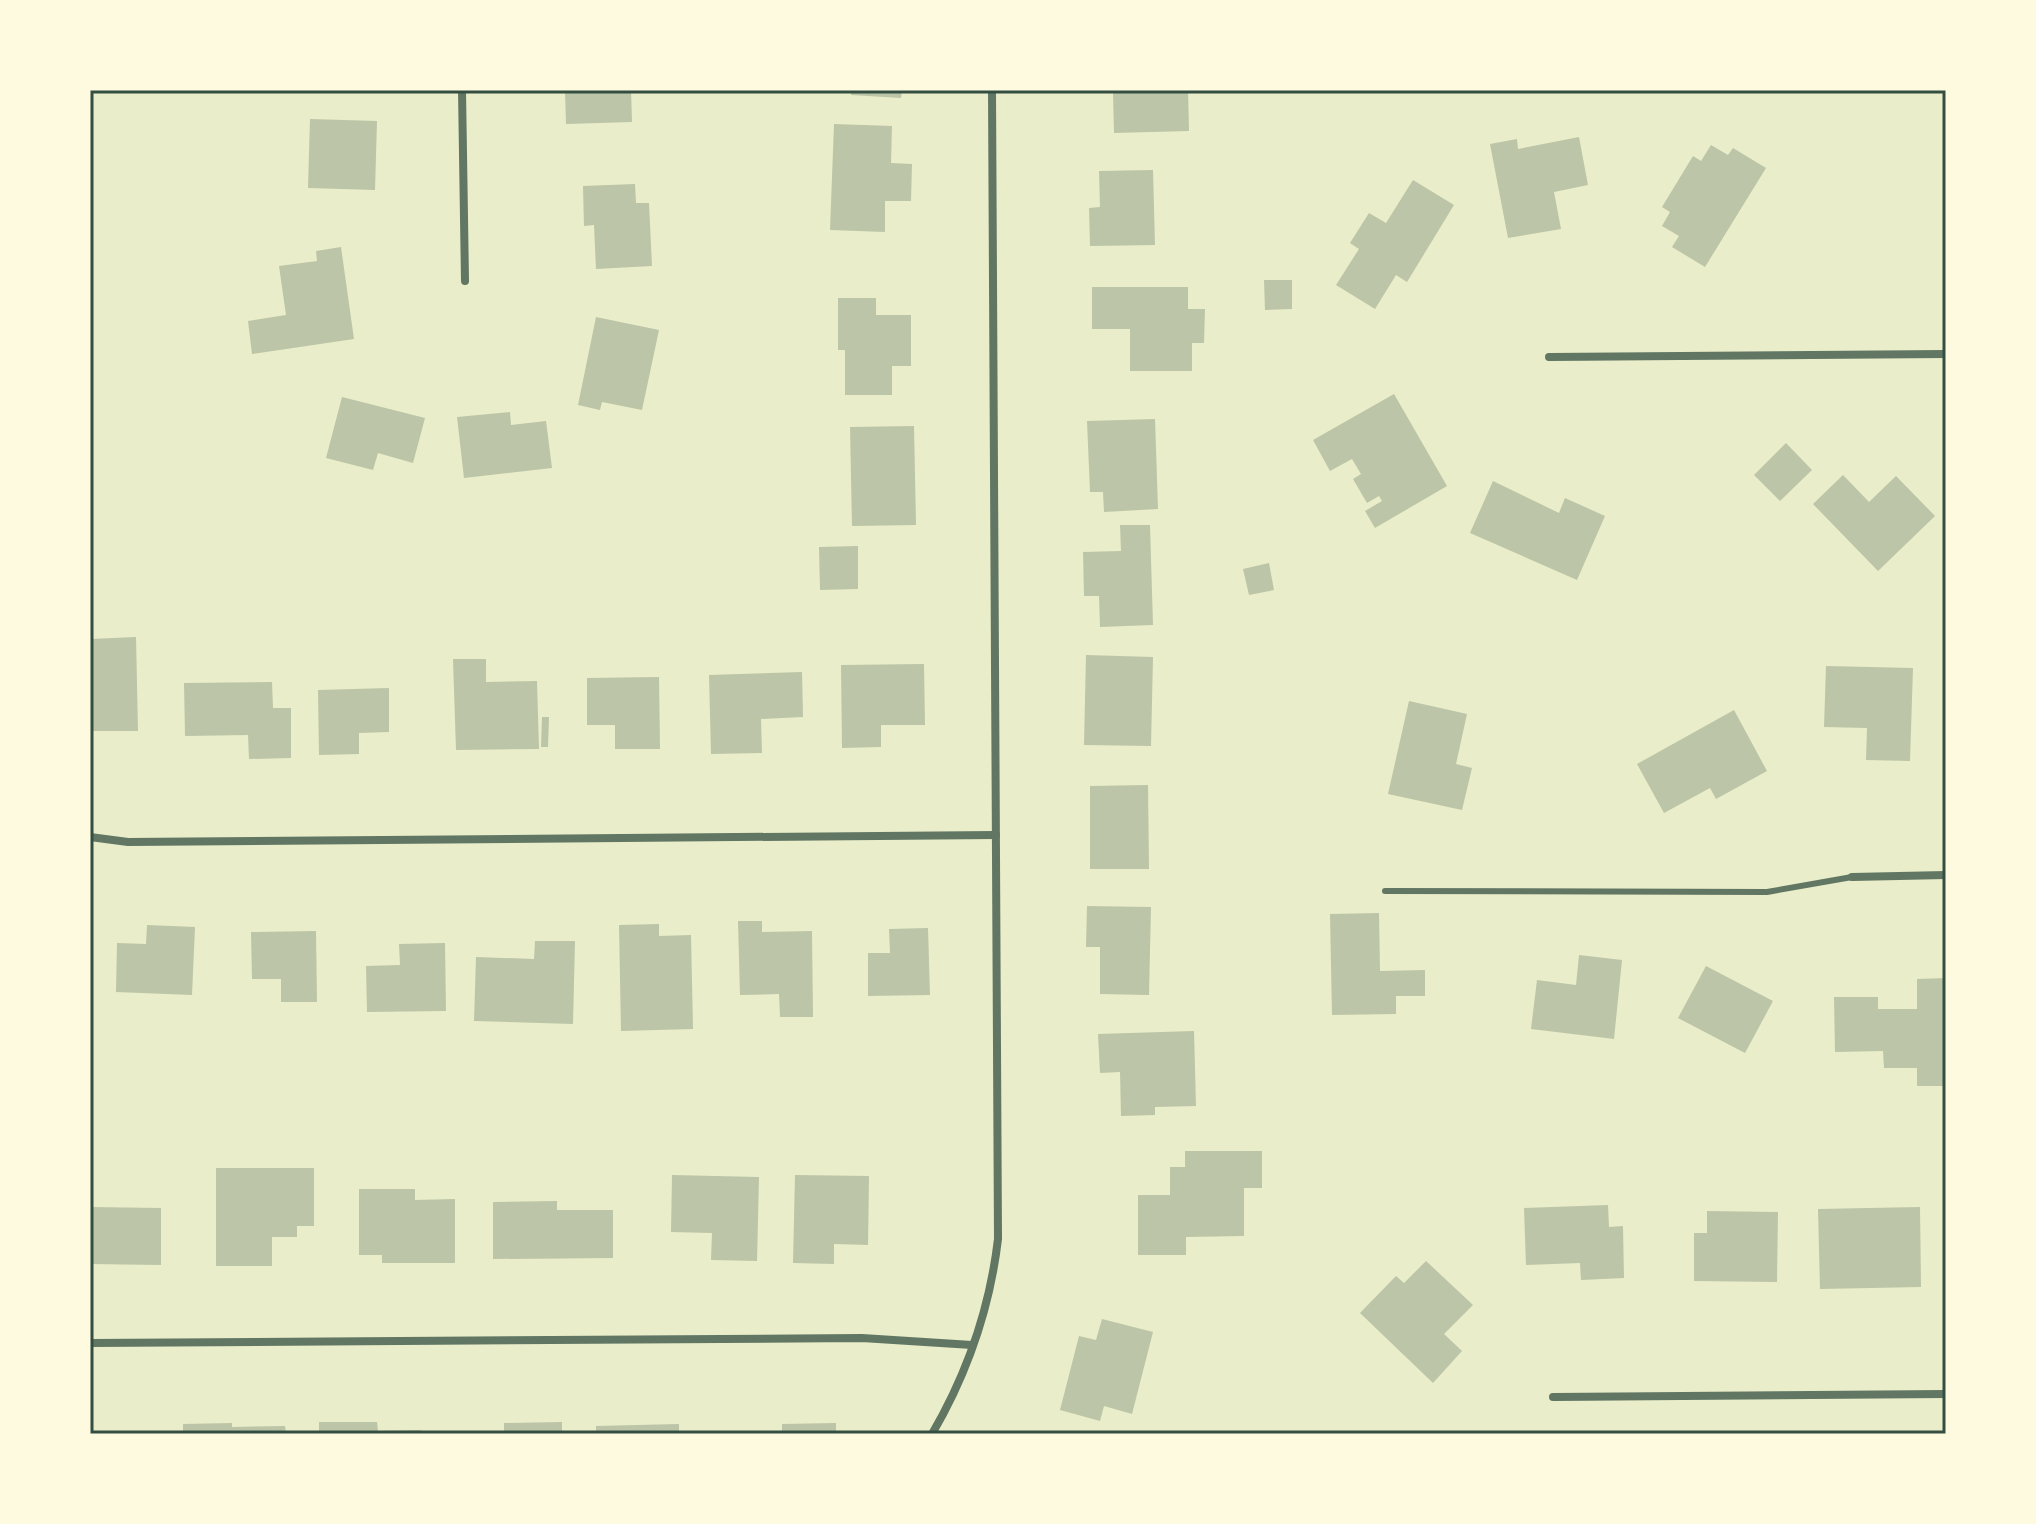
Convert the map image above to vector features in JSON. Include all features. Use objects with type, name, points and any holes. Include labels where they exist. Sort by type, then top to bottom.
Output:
[{"type":"street","points":[[462,90],[465,281]]},
{"type":"street","points":[[932,1434],[958,1383],[972,1345],[993,1281],[998,1239],[992,90]]},
{"type":"street","points":[[1549,357],[1946,354]]},
{"type":"street","points":[[90,837],[144,842],[996,835]]},
{"type":"street","points":[[1852,877],[1946,875]]},
{"type":"street","points":[[90,1343],[862,1338],[972,1345]]},
{"type":"street","points":[[1553,1397],[1946,1394]]},
{"type":"lane","points":[[1385,891],[1767,892],[1852,877]]},
{"type":"building","points":[[565,90],[631,90],[632,122],[566,124]]},
{"type":"building","points":[[851,90],[902,90],[901,98],[851,95]]},
{"type":"building","points":[[1188,90],[1189,131],[1114,133],[1113,92]]},
{"type":"building","points":[[310,119],[377,121],[375,190],[308,188]]},
{"type":"building","points":[[834,124],[892,126],[891,163],[912,164],[911,201],[885,201],[885,232],[830,230]]},
{"type":"building","points":[[1579,137],[1588,185],[1554,192],[1561,229],[1508,238],[1490,144],[1517,139],[1518,149]]},
{"type":"building","points":[[1711,145],[1728,155],[1733,148],[1766,168],[1705,267],[1672,247],[1679,236],[1662,226],[1670,212],[1662,207],[1693,156],[1701,161]]},
{"type":"building","points":[[1153,170],[1155,245],[1090,246],[1089,208],[1100,207],[1099,171]]},
{"type":"building","points":[[1413,180],[1454,205],[1407,282],[1396,275],[1375,309],[1336,285],[1359,249],[1350,243],[1369,213],[1386,223]]},
{"type":"building","points":[[635,184],[636,203],[649,203],[652,266],[596,269],[594,225],[584,226],[583,186]]},
{"type":"building","points":[[341,247],[354,339],[252,354],[248,321],[286,315],[279,266],[317,261],[316,251]]},
{"type":"building","points":[[1264,280],[1292,280],[1292,309],[1265,310]]},
{"type":"building","points":[[1092,287],[1188,287],[1188,309],[1205,309],[1204,343],[1192,343],[1192,371],[1130,371],[1130,329],[1092,329]]},
{"type":"building","points":[[838,298],[876,298],[876,315],[911,315],[911,366],[892,366],[892,395],[845,395],[845,350],[838,350]]},
{"type":"building","points":[[596,317],[659,330],[642,410],[602,402],[600,410],[578,405]]},
{"type":"building","points":[[1394,394],[1447,486],[1375,528],[1365,511],[1382,501],[1379,496],[1367,503],[1353,479],[1361,474],[1352,459],[1330,471],[1313,440]]},
{"type":"building","points":[[342,397],[425,418],[413,463],[378,453],[373,470],[326,458]]},
{"type":"building","points":[[510,412],[511,425],[546,421],[552,468],[464,478],[457,417]]},
{"type":"building","points":[[1155,419],[1158,509],[1104,512],[1103,492],[1090,492],[1087,421]]},
{"type":"building","points":[[914,426],[916,525],[852,526],[850,427]]},
{"type":"building","points":[[1786,443],[1812,470],[1780,501],[1754,475]]},
{"type":"building","points":[[1843,475],[1869,502],[1896,476],[1935,516],[1878,571],[1813,504]]},
{"type":"building","points":[[1493,481],[1559,513],[1565,498],[1605,516],[1577,580],[1470,533]]},
{"type":"building","points":[[1120,525],[1150,525],[1153,625],[1100,627],[1099,596],[1084,596],[1083,552],[1121,551]]},
{"type":"building","points":[[858,546],[858,589],[820,590],[819,547]]},
{"type":"building","points":[[1269,563],[1274,590],[1249,595],[1243,569]]},
{"type":"building","points":[[136,637],[138,731],[91,731],[90,639]]},
{"type":"building","points":[[1086,655],[1153,657],[1151,746],[1084,745]]},
{"type":"building","points":[[453,659],[486,659],[486,682],[537,681],[539,749],[456,750]]},
{"type":"building","points":[[924,664],[925,725],[881,725],[881,747],[842,748],[841,665]]},
{"type":"building","points":[[1826,666],[1913,668],[1910,761],[1866,760],[1867,728],[1824,727]]},
{"type":"building","points":[[802,672],[803,717],[761,719],[762,753],[711,754],[709,675]]},
{"type":"building","points":[[659,677],[660,749],[615,749],[615,725],[587,725],[587,678]]},
{"type":"building","points":[[272,682],[273,708],[291,708],[291,758],[249,759],[248,735],[185,736],[184,683]]},
{"type":"building","points":[[389,688],[389,732],[359,733],[359,754],[319,755],[318,690]]},
{"type":"building","points":[[1409,701],[1467,714],[1456,764],[1472,768],[1462,810],[1388,794]]},
{"type":"building","points":[[1734,710],[1767,771],[1716,799],[1710,788],[1664,813],[1637,764]]},
{"type":"building","points":[[542,717],[549,717],[548,747],[541,747]]},
{"type":"building","points":[[1148,785],[1149,869],[1090,869],[1090,786]]},
{"type":"building","points":[[1087,906],[1151,907],[1149,995],[1100,994],[1100,947],[1086,947]]},
{"type":"building","points":[[1379,913],[1380,971],[1425,970],[1425,996],[1396,996],[1396,1014],[1332,1015],[1330,914]]},
{"type":"building","points":[[738,921],[762,921],[762,932],[812,931],[813,1017],[780,1017],[779,994],[740,995]]},
{"type":"building","points":[[659,924],[659,936],[691,935],[693,1029],[621,1031],[619,925]]},
{"type":"building","points":[[147,925],[195,927],[192,995],[116,992],[117,943],[146,944]]},
{"type":"building","points":[[928,928],[930,995],[868,996],[868,953],[890,953],[889,929]]},
{"type":"building","points":[[316,931],[317,1002],[281,1002],[281,979],[252,979],[251,932]]},
{"type":"building","points":[[535,941],[575,941],[573,1024],[474,1021],[476,957],[534,959]]},
{"type":"building","points":[[445,943],[446,1011],[367,1012],[366,966],[400,965],[399,944]]},
{"type":"building","points":[[1579,955],[1622,960],[1614,1039],[1531,1029],[1537,980],[1576,985]]},
{"type":"building","points":[[1706,966],[1773,1001],[1745,1053],[1678,1018]]},
{"type":"building","points":[[1946,978],[1946,1086],[1917,1086],[1917,1068],[1884,1068],[1883,1051],[1835,1052],[1834,997],[1878,997],[1878,1009],[1917,1009],[1917,979]]},
{"type":"building","points":[[1194,1031],[1196,1106],[1155,1107],[1155,1115],[1121,1116],[1120,1072],[1100,1073],[1098,1034]]},
{"type":"building","points":[[1185,1151],[1262,1151],[1262,1188],[1244,1188],[1244,1236],[1186,1237],[1186,1255],[1138,1255],[1138,1195],[1170,1195],[1170,1167],[1185,1167]]},
{"type":"building","points":[[216,1168],[314,1168],[314,1226],[297,1226],[297,1237],[272,1237],[272,1266],[216,1266]]},
{"type":"building","points":[[672,1175],[759,1177],[757,1261],[711,1260],[712,1233],[671,1232]]},
{"type":"building","points":[[795,1175],[869,1176],[868,1245],[834,1244],[834,1264],[793,1263]]},
{"type":"building","points":[[359,1189],[415,1189],[415,1200],[455,1199],[455,1263],[382,1263],[382,1255],[359,1255]]},
{"type":"building","points":[[557,1201],[557,1210],[613,1210],[613,1258],[493,1259],[493,1202]]},
{"type":"building","points":[[1608,1205],[1609,1227],[1623,1226],[1624,1278],[1581,1280],[1580,1263],[1526,1265],[1524,1208]]},
{"type":"building","points":[[90,1207],[161,1208],[161,1265],[90,1264]]},
{"type":"building","points":[[1920,1207],[1921,1287],[1820,1289],[1818,1209]]},
{"type":"building","points":[[1707,1211],[1778,1212],[1777,1282],[1694,1281],[1694,1233],[1707,1233]]},
{"type":"building","points":[[1426,1261],[1473,1305],[1444,1334],[1462,1351],[1433,1383],[1360,1313],[1396,1276],[1404,1283]]},
{"type":"building","points":[[1102,1319],[1153,1332],[1132,1414],[1104,1406],[1100,1421],[1060,1410],[1079,1336],[1096,1340]]},
{"type":"building","points":[[319,1422],[377,1422],[378,1431],[421,1430],[421,1434],[319,1434]]},
{"type":"building","points":[[562,1422],[562,1434],[504,1434],[504,1423]]},
{"type":"building","points":[[232,1423],[232,1427],[285,1426],[286,1434],[183,1434],[183,1424]]},
{"type":"building","points":[[836,1423],[836,1434],[782,1434],[782,1424]]},
{"type":"building","points":[[679,1424],[679,1434],[596,1434],[596,1426]]}]
